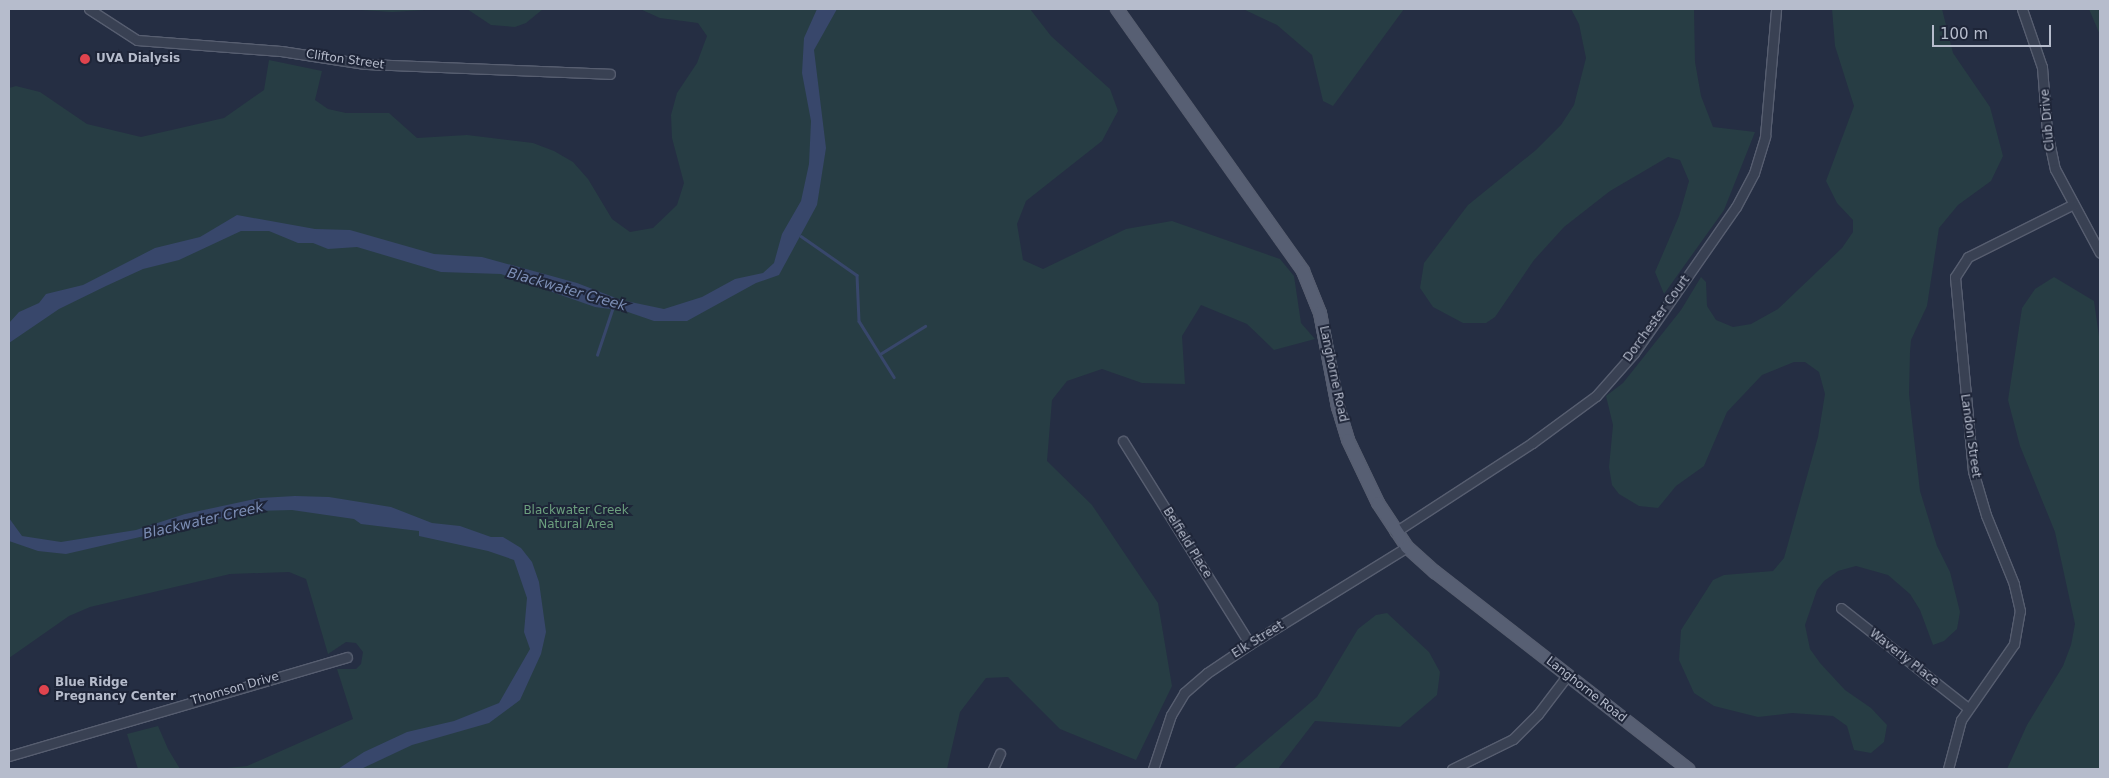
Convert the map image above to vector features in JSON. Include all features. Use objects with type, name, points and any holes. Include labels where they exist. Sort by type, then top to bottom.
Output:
[{"type":"main road","name":"Langhorne Road","points":[[1117,9],[1303,271],[1320,313],[1338,407],[1348,440],[1360,469],[1396,532],[1407,547],[1567,676],[1688,769]]},
{"type":"street","name":"Clifton Street","points":[[89,9],[137,40],[281,51],[365,64],[610,74]]},
{"type":"street","name":"Dorchester Court","points":[[1396,532],[1485,477],[1596,396],[1650,332],[1736,207],[1754,173],[1765,136],[1776,9]]},
{"type":"street","name":"Club Drive","points":[[2022,9],[2042,67],[2050,152],[2072,205],[2100,253]]},
{"type":"street","name":"Landon Street","points":[[1948,769],[1954,739],[1968,708],[2014,644],[2020,610],[2014,584],[1986,515],[1973,471],[1955,277],[1968,256],[2072,205]]},
{"type":"street","name":"Belfield Place","points":[[1123,441],[1250,644]]},
{"type":"street","name":"Elk Street","points":[[1153,769],[1171,715],[1184,692],[1250,644],[1407,547]]},
{"type":"street","name":"Waverly Place","points":[[1840,608],[1968,708]]},
{"type":"street","name":"Thomson Drive","points":[[9,756],[347,657]]},
{"type":"street","points":[[1452,769],[1513,739],[1538,714],[1567,676]]},
{"type":"street","points":[[993,769],[1000,753]]},
{"type":"green space","points":[[345,9],[441,9],[392,12]]},
{"type":"green space","points":[[467,9],[543,9],[526,23],[515,27],[491,25]]},
{"type":"green space","name":"Blackwater Creek Natural Area","points":[[640,9],[1030,9],[1051,36],[1110,89],[1118,111],[1102,141],[1026,201],[1017,224],[1023,260],[1043,269],[1126,229],[1172,221],[1280,259],[1294,276],[1301,323],[1315,339],[1274,350],[1247,324],[1201,305],[1182,336],[1185,384],[1142,383],[1102,369],[1067,381],[1052,400],[1047,461],[1092,505],[1158,603],[1172,686],[1136,760],[1060,729],[1008,677],[986,678],[960,712],[947,769],[217,769],[247,766],[353,719],[337,669],[356,669],[361,664],[363,652],[356,643],[346,642],[328,654],[306,579],[289,572],[230,574],[90,607],[69,616],[9,658],[9,88],[16,86],[40,92],[87,124],[141,137],[224,118],[264,90],[269,60],[322,71],[315,100],[328,109],[346,113],[389,113],[417,138],[467,135],[533,143],[554,151],[573,162],[588,179],[612,219],[630,232],[653,228],[677,205],[684,183],[672,138],[671,115],[677,93],[697,63],[707,36],[698,23],[660,18]]},
{"type":"green space","points":[[1243,9],[1404,9],[1333,106],[1323,101],[1312,55],[1277,25]]},
{"type":"green space","points":[[1571,9],[1694,9],[1695,62],[1701,96],[1713,127],[1755,132],[1724,210],[1664,294],[1655,272],[1679,216],[1689,181],[1680,160],[1668,157],[1610,191],[1564,227],[1534,260],[1495,317],[1486,323],[1463,323],[1433,307],[1420,288],[1424,263],[1468,205],[1536,150],[1561,125],[1574,105],[1586,58],[1579,24]]},
{"type":"green space","points":[[1832,9],[1942,9],[1953,53],[1990,107],[2003,156],[1991,181],[1958,205],[1939,228],[1927,306],[1911,340],[1909,394],[1920,491],[1937,546],[1950,572],[1960,612],[1957,629],[1944,641],[1933,645],[1920,610],[1910,594],[1888,575],[1856,566],[1838,571],[1824,581],[1817,590],[1805,625],[1810,649],[1820,663],[1845,690],[1871,708],[1887,725],[1884,742],[1871,753],[1854,750],[1847,726],[1833,716],[1792,713],[1758,717],[1714,706],[1694,693],[1679,660],[1681,630],[1713,580],[1724,575],[1773,571],[1784,558],[1818,437],[1825,394],[1819,372],[1805,362],[1794,362],[1762,375],[1727,412],[1704,466],[1676,486],[1658,508],[1639,506],[1619,494],[1612,485],[1609,467],[1613,425],[1606,396],[1623,383],[1681,310],[1701,277],[1706,282],[1707,306],[1716,320],[1733,327],[1751,324],[1778,309],[1842,248],[1853,232],[1853,220],[1837,203],[1826,181],[1854,106],[1835,46]]},
{"type":"green space","points":[[2089,9],[2100,9],[2100,35]]},
{"type":"green space","points":[[2054,277],[2094,301],[2100,343],[2100,769],[2007,769],[2027,725],[2063,666],[2071,645],[2075,624],[2055,532],[2020,446],[2008,400],[2022,308],[2035,289]]},
{"type":"green space","points":[[1387,613],[1429,652],[1440,672],[1437,695],[1400,727],[1315,721],[1278,769],[1233,769],[1317,697],[1358,629],[1376,615]]},
{"type":"green space","points":[[158,726],[168,749],[180,769],[138,769],[127,734]]},
{"type":"water","name":"Blackwater Creek","points":[[817,9],[837,9],[814,50],[826,148],[817,205],[779,275],[756,283],[687,321],[654,321],[625,311],[595,307],[501,274],[441,272],[357,247],[328,249],[313,243],[298,243],[269,231],[241,231],[179,260],[143,269],[106,286],[59,309],[9,343],[9,323],[19,312],[39,303],[46,294],[83,285],[155,248],[200,237],[237,215],[315,229],[350,230],[434,254],[482,257],[577,283],[621,300],[664,309],[702,297],[735,279],[763,273],[774,263],[782,234],[801,201],[809,164],[811,121],[802,73],[804,38]]},
{"type":"water","name":"Blackwater Creek","points":[[329,497],[391,507],[432,523],[460,526],[491,537],[503,537],[521,548],[532,562],[539,582],[546,632],[541,654],[520,700],[489,723],[412,745],[361,769],[338,769],[364,752],[407,732],[454,721],[499,703],[530,649],[524,632],[527,598],[514,560],[488,551],[419,536],[419,531],[361,524],[354,519],[292,510],[253,511],[66,554],[38,551],[9,541],[9,518],[22,536],[61,542],[136,530],[185,514],[260,498]]},
{"type":"waterway","points":[[801,236],[857,275],[859,321],[894,377]]},
{"type":"waterway","name":"Blackwater Creek","points":[[597,355],[613,307]]},
{"type":"waterway","points":[[880,354],[925,326]]},
{"type":"place","name":"UVA Dialysis","points":[[85,59]]},
{"type":"place","name":"Blue Ridge Pregnancy Center","points":[[44,690]]}]
